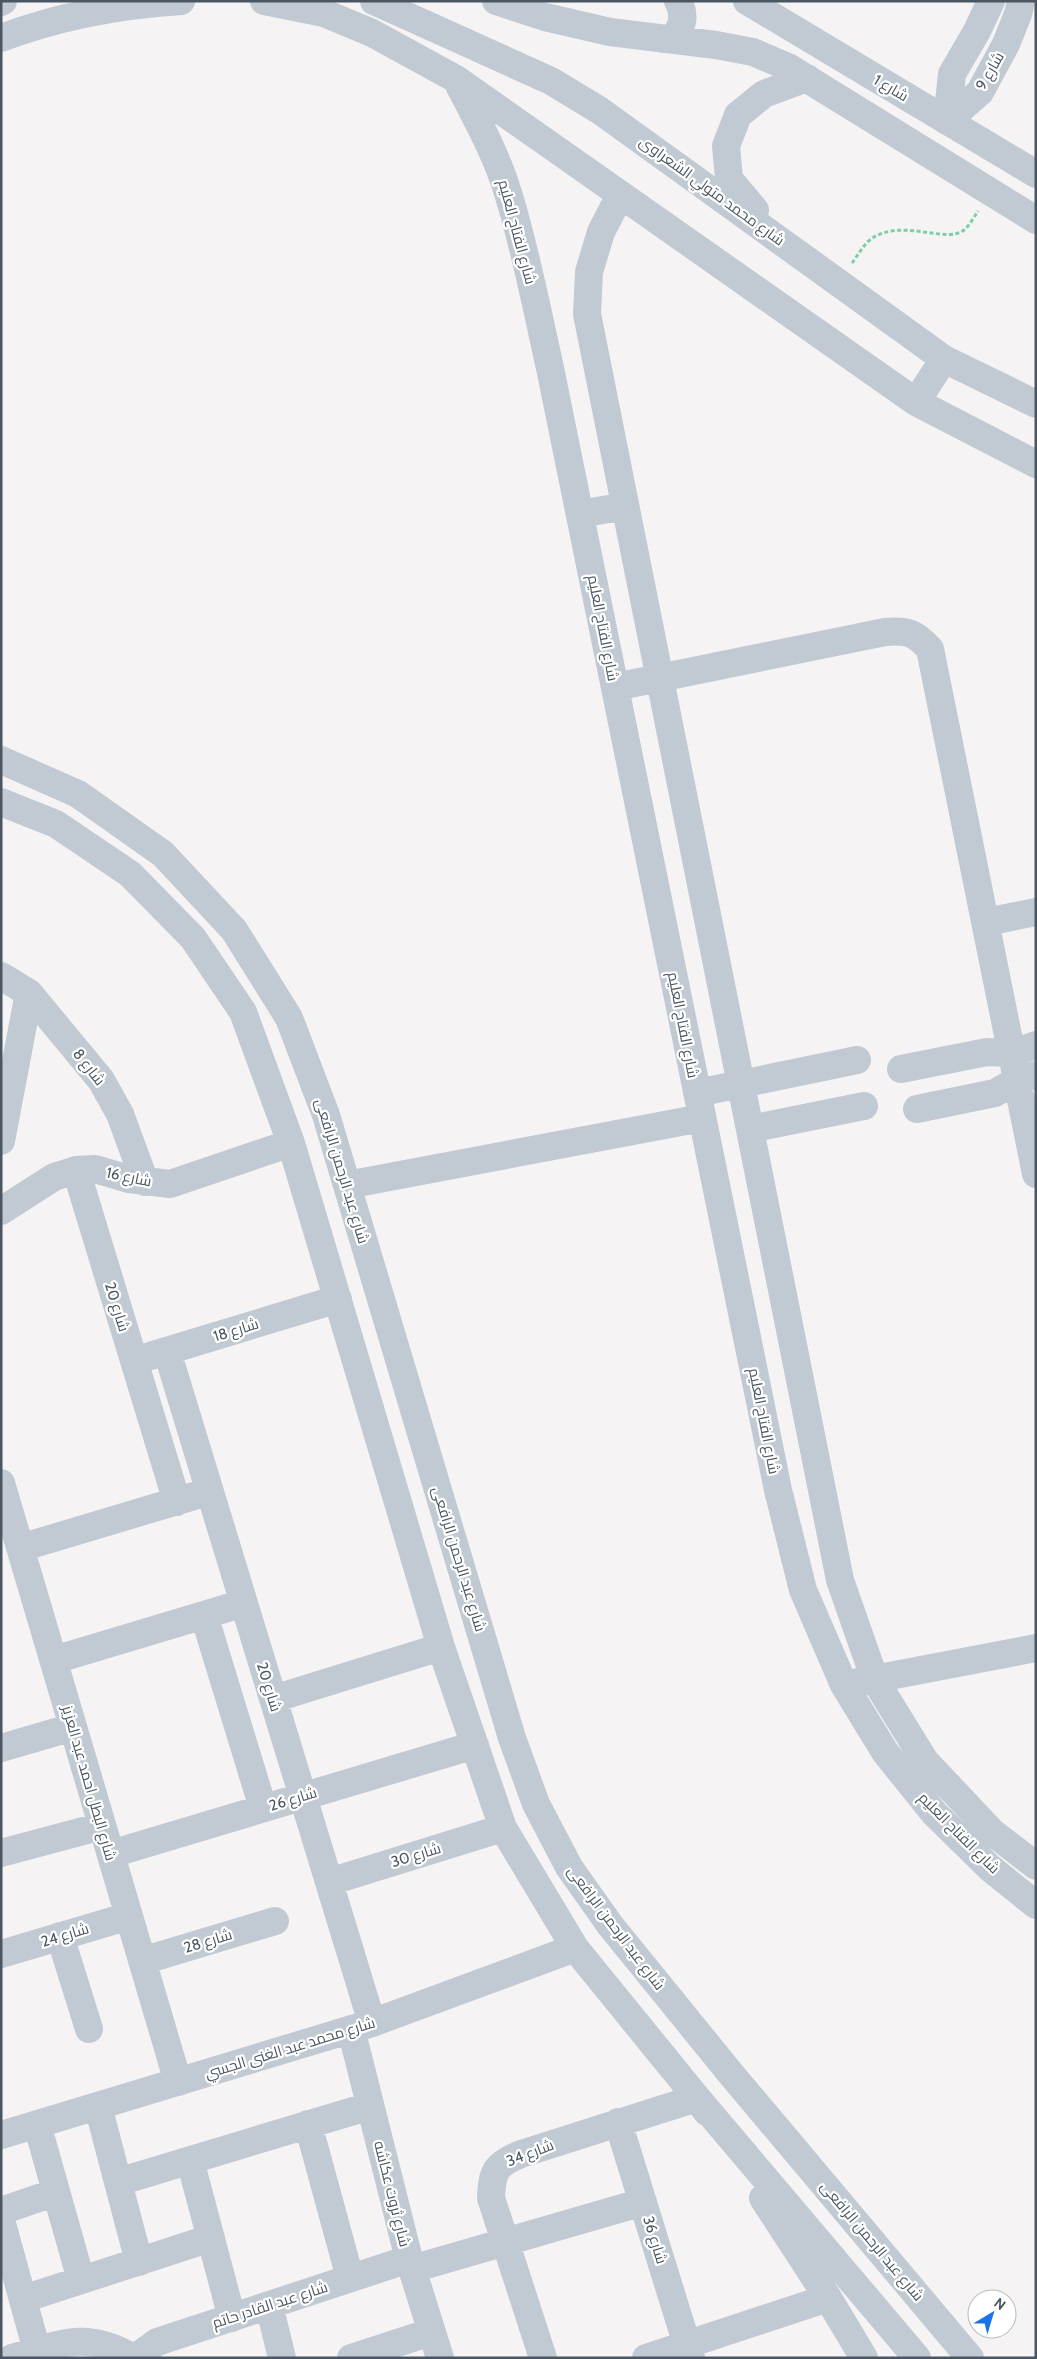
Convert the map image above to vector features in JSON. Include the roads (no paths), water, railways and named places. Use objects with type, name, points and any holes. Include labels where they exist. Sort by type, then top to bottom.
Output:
[{"type":"street","points":[[1,38],[79,14],[140,4],[181,1]]},
{"type":"street","points":[[264,1],[324,13],[372,33],[456,79],[916,402],[1036,464]]},
{"type":"street","name":"شارع محمد متولي الشعراوى","points":[[374,1],[551,82],[642,140],[944,359],[1036,404]]},
{"type":"street","points":[[496,1],[545,16],[610,32],[672,39],[682,24],[683,16],[678,1]]},
{"type":"street","name":"شارع 1","points":[[746,1],[1036,174]]},
{"type":"street","name":"شارع 9","points":[[947,121],[952,74],[991,1]]},
{"type":"street","name":"شارع 9","points":[[947,121],[980,92],[1006,44],[1021,1]]},
{"type":"street","points":[[664,38],[754,52],[788,67],[1036,220]]},
{"type":"street","points":[[784,244],[729,179],[726,146],[738,115],[764,94],[807,78]]},
{"type":"street","name":"شارع الفتاح العليم","points":[[456,79],[489,142],[508,193],[550,368],[778,1490],[803,1590],[844,1684],[885,1752],[934,1813],[990,1868],[1036,1905]]},
{"type":"street","name":"شارع الفتاح العليم","points":[[620,195],[601,232],[591,264],[587,314],[840,1580],[875,1680],[925,1761],[992,1832],[1036,1866]]},
{"type":"street","points":[[916,402],[944,359]]},
{"type":"street","points":[[580,514],[625,506]]},
{"type":"street","points":[[615,687],[885,632],[902,630],[918,636],[930,649],[986,922],[1024,1049],[1036,1174]]},
{"type":"street","name":"شارع عبد الرحمن الرافعى","points":[[1,760],[78,794],[163,854],[234,930],[289,1018],[326,1115],[503,1709],[536,1804],[569,1867],[610,1925],[731,2074],[970,2358]]},
{"type":"street","points":[[1,802],[56,824],[130,874],[193,938],[243,1012],[291,1143],[441,1647],[503,1828],[575,1948],[697,2098],[917,2358]]},
{"type":"street","points":[[986,922],[1036,912]]},
{"type":"street","name":"شارع 8","points":[[1,976],[29,993],[101,1080],[120,1114],[145,1182]]},
{"type":"street","points":[[1,1141],[29,993]]},
{"type":"street","points":[[901,1069],[987,1052],[1024,1049]]},
{"type":"street","points":[[347,1186],[700,1105],[741,1084],[857,1060]]},
{"type":"street","points":[[916,1109],[995,1093],[1026,1078]]},
{"type":"street","points":[[750,1129],[864,1106]]},
{"type":"street","name":"شارع 16","points":[[1,1211],[54,1177],[76,1170],[95,1169],[145,1182],[170,1184],[291,1143]]},
{"type":"street","name":"شارع 20","points":[[76,1170],[176,1502]]},
{"type":"street","name":"شارع 18","points":[[134,1361],[338,1299]]},
{"type":"street","name":"شارع 20","points":[[167,1350],[329,1882],[361,2026]]},
{"type":"street","name":"شارع البطل احمد عبد العزيز","points":[[1,1483],[178,2082]]},
{"type":"street","points":[[20,1548],[210,1492]]},
{"type":"street","points":[[54,1660],[244,1604]]},
{"type":"street","points":[[204,1615],[263,1808]]},
{"type":"street","points":[[272,1699],[441,1647]]},
{"type":"street","points":[[844,1684],[875,1680],[1036,1648]]},
{"type":"street","name":"شارع 26","points":[[111,1854],[302,1796],[471,1734],[503,1709]]},
{"type":"street","points":[[1,1748],[73,1727]]},
{"type":"street","points":[[1,1853],[102,1826]]},
{"type":"street","name":"شارع 30","points":[[329,1882],[503,1828]]},
{"type":"street","name":"شارع 24","points":[[1,1954],[129,1916]]},
{"type":"street","name":"شارع 28","points":[[142,1961],[275,1921]]},
{"type":"street","points":[[60,1936],[89,2029]]},
{"type":"street","name":"شارع محمد عبد الغنى الجسي","points":[[1,2135],[361,2026],[575,1948]]},
{"type":"street","name":"شارع ثروت عكاشه","points":[[361,2026],[370,2106],[410,2264],[440,2358]]},
{"type":"street","points":[[697,2098],[828,2298],[864,2358]]},
{"type":"street","name":"شارع 34","points":[[542,2358],[491,2198],[492,2178],[503,2162],[618,2122],[697,2098]]},
{"type":"street","points":[[98,2106],[139,2262]]},
{"type":"street","points":[[118,2182],[370,2106]]},
{"type":"street","name":"شارع 36","points":[[618,2122],[689,2351]]},
{"type":"street","points":[[38,2124],[80,2280]]},
{"type":"street","points":[[308,2124],[350,2278]]},
{"type":"street","points":[[190,2160],[232,2318]]},
{"type":"street","points":[[1,2211],[56,2192]]},
{"type":"street","name":"شارع عبد القادر حاتم","points":[[134,2358],[158,2342],[350,2278],[505,2242],[643,2202]]},
{"type":"street","points":[[1,2220],[23,2299],[30,2355],[74,2341],[95,2342],[116,2348],[134,2358]]},
{"type":"street","points":[[23,2299],[211,2238]]},
{"type":"street","points":[[646,2358],[689,2351],[828,2298]]},
{"type":"street","points":[[268,2305],[282,2358]]},
{"type":"street","points":[[351,2358],[431,2332]]}]
